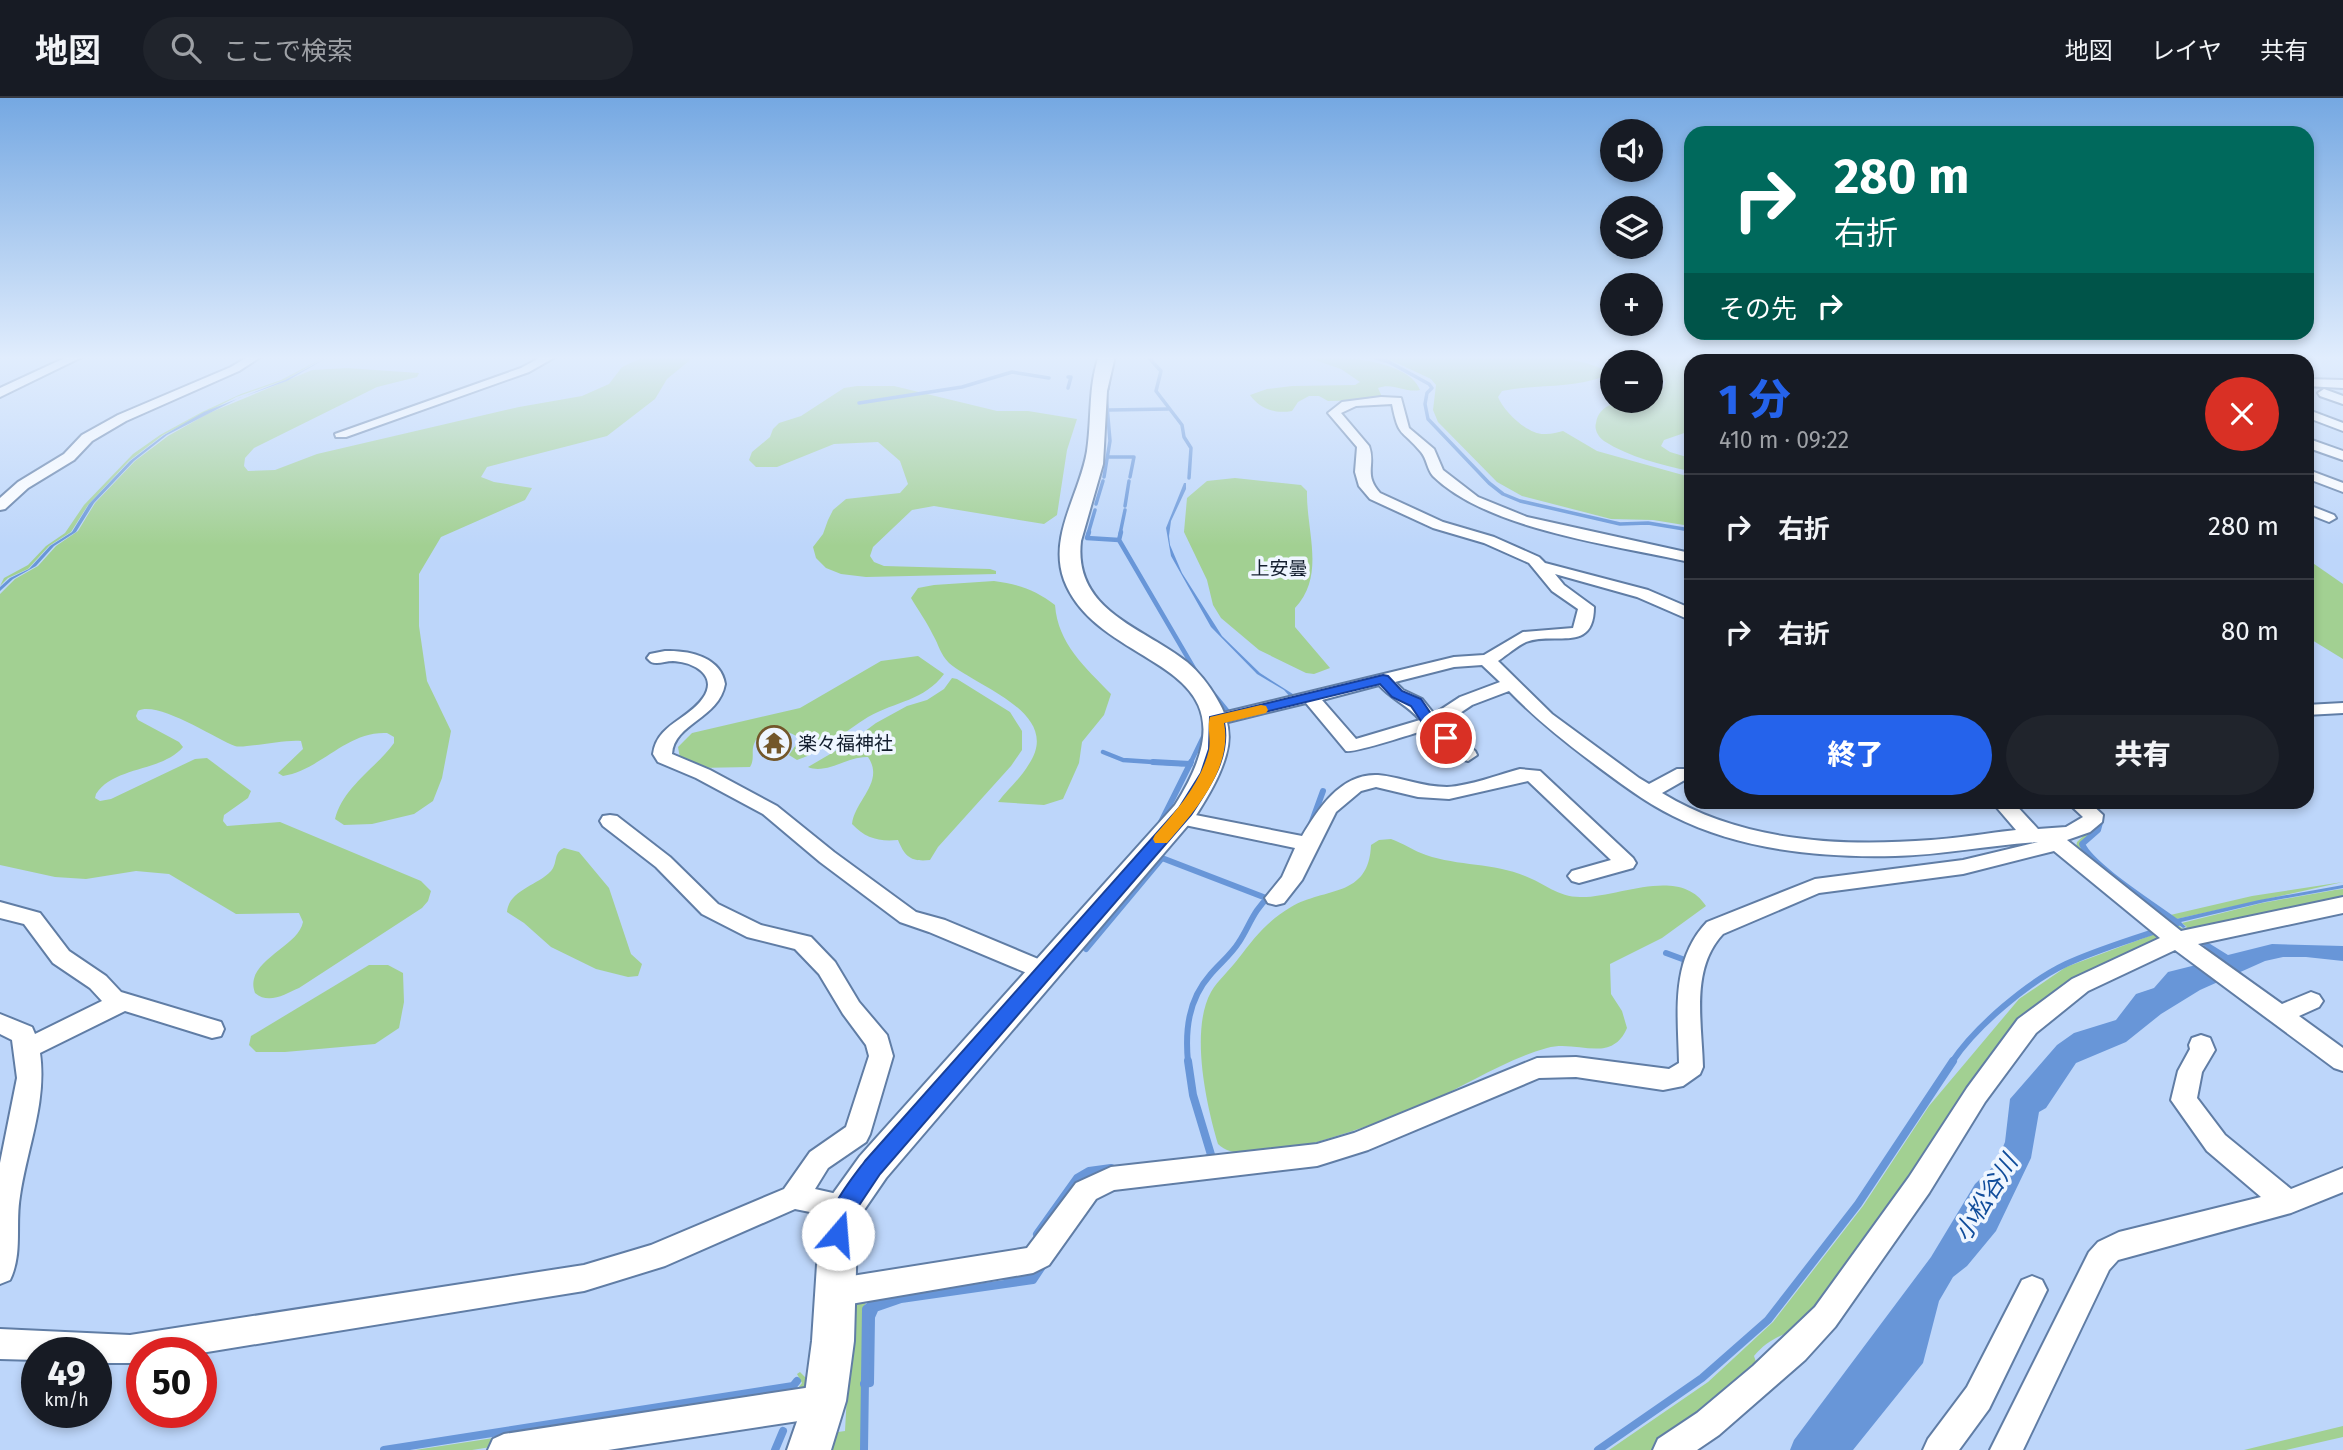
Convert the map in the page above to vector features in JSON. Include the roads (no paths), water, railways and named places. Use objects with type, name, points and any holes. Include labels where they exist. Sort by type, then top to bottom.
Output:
[{"type":"main road","points":[[810,1450],[825,1402],[833,1341],[833,1293],[838,1234],[845,1206],[873,1167],[1180,818],[1209,773],[1217,749],[1216,720],[1208,701],[1192,679],[1176,664],[1136,640],[1091,606],[1079,589],[1072,571],[1069,554],[1093,469],[1097,419]]},
{"type":"street","points":[[0,506],[16,489],[68,457],[87,438],[120,419]]},
{"type":"street","points":[[341,435],[386,419]]},
{"type":"street","points":[[1337,419],[1348,427],[1363,446],[1365,452],[1362,472],[1366,486],[1375,496],[1445,528],[1505,546],[1542,567],[1643,594],[1684,610]]},
{"type":"street","points":[[1401,419],[1403,429],[1429,452],[1437,471],[1473,500],[1534,523],[1684,556]]},
{"type":"street","points":[[2322,419],[2343,427]]},
{"type":"street","points":[[2314,440],[2343,434]]},
{"type":"street","points":[[2314,445],[2343,456]]},
{"type":"street","points":[[2314,476],[2343,488]]},
{"type":"street","points":[[2314,511],[2329,518]]},
{"type":"street","points":[[1216,720],[1454,662],[1488,660],[1523,637],[1570,635],[1581,629],[1586,607],[1558,588],[1542,567]]},
{"type":"street","points":[[656,657],[672,655],[704,663],[716,675],[717,682],[705,707],[675,730],[663,744],[662,754],[665,758],[703,774],[770,810],[827,857],[908,917],[937,926],[1047,972]]},
{"type":"street","points":[[1488,660],[1539,714],[1649,792],[1697,819],[1762,839],[1850,848],[1913,849],[2080,831],[2092,822],[2093,815],[2086,809]]},
{"type":"street","points":[[1383,679],[1397,694],[1422,700],[1431,724],[1468,755]]},
{"type":"street","points":[[1311,698],[1353,747],[1378,737],[1431,724],[1466,701],[1510,684]]},
{"type":"street","points":[[2314,710],[2343,708]]},
{"type":"street","points":[[1649,792],[1684,774]]},
{"type":"street","points":[[1276,898],[1292,880],[1328,808],[1363,783],[1376,781],[1418,791],[1448,793],[1520,775],[1533,775],[1626,863],[1579,876]]},
{"type":"street","points":[[2010,809],[2042,837],[2183,944],[2343,1061]]},
{"type":"street","points":[[1180,818],[1309,844]]},
{"type":"street","points":[[0,1344],[130,1350],[584,1278],[654,1257],[794,1197],[819,1160],[857,1134],[881,1056],[878,1042],[851,1008],[827,968],[803,943],[755,931],[710,909],[663,862],[610,821]]},
{"type":"street","points":[[833,1293],[1033,1260],[1086,1191],[1094,1185],[1111,1179],[1239,1166],[1317,1154],[1359,1142],[1537,1068],[1576,1067],[1653,1079],[1674,1079],[1691,1068],[1689,1010],[1694,959],[1704,936],[1715,928],[1815,886],[1963,867],[2046,847],[2042,837]]},
{"type":"street","points":[[1669,1450],[1708,1424],[1794,1350],[1825,1317],[1919,1185],[1976,1095],[2027,1026],[2080,985],[2183,944],[2343,905]]},
{"type":"street","points":[[0,911],[32,918],[44,937],[66,962],[108,990],[113,999],[212,1029]]},
{"type":"street","points":[[2274,1011],[2311,1001]]},
{"type":"street","points":[[28,1048],[121,1002]]},
{"type":"street","points":[[0,1023],[23,1034],[28,1048],[27,1093],[4,1218],[5,1254],[0,1272]]},
{"type":"street","points":[[2201,1045],[2203,1051],[2190,1071],[2184,1100],[2216,1143],[2287,1202]]},
{"type":"street","points":[[2006,1450],[2099,1261],[2108,1251],[2119,1245],[2287,1202],[2343,1180]]},
{"type":"street","points":[[794,1197],[845,1206]]},
{"type":"street","points":[[1938,1450],[1978,1398],[2032,1290]]},
{"type":"street","points":[[504,1450],[825,1402]]},
{"type":"water","points":[[192,419],[198,419],[167,435],[134,461],[94,503],[76,532],[54,546],[36,566],[13,579],[0,591],[0,587],[10,578],[29,569],[50,546],[72,532],[89,504],[130,461],[164,435]]},
{"type":"water","points":[[1184,483],[1186,489],[1171,521],[1169,536],[1182,573],[1222,636],[1260,673],[1296,696],[1291,698],[1284,690],[1257,674],[1211,627],[1171,556],[1166,528]]},
{"type":"water","points":[[2343,885],[2343,888],[2265,902],[2181,922],[2186,927],[2183,928],[2172,920],[2259,900]]},
{"type":"water","name":"小松谷川","points":[[2207,942],[2228,955],[2272,944],[2343,946],[2343,961],[2283,957],[2265,961],[2200,990],[2161,1014],[2126,1042],[2076,1063],[2046,1108],[2039,1112],[2031,1158],[1996,1231],[1967,1266],[1953,1277],[1939,1301],[1923,1363],[1853,1450],[1790,1450],[1794,1440],[1931,1257],[1975,1184],[1996,1164],[2005,1142],[2010,1099],[2057,1045],[2074,1033],[2116,1020],[2136,994],[2154,988],[2168,972],[2220,959],[2202,944]]},
{"type":"waterway","points":[[1104,477],[1110,441],[1108,419]]},
{"type":"waterway","points":[[1177,419],[1191,448],[1189,478]]},
{"type":"waterway","points":[[1428,419],[1489,483],[1503,494],[1520,501],[1620,524],[1648,523],[1684,529]]},
{"type":"waterway","points":[[1109,457],[1134,457],[1130,477]]},
{"type":"waterway","points":[[1096,504],[1103,481]]},
{"type":"waterway","points":[[1125,506],[1129,481]]},
{"type":"waterway","points":[[1088,534],[1095,510]]},
{"type":"waterway","points":[[1120,534],[1125,510]]},
{"type":"waterway","points":[[1089,532],[1087,538],[1119,540]]},
{"type":"waterway","points":[[1119,540],[1121,532]]},
{"type":"waterway","points":[[1119,540],[1199,677]]},
{"type":"waterway","points":[[1212,692],[1229,713]]},
{"type":"waterway","points":[[1190,764],[1203,737]]},
{"type":"waterway","points":[[1103,752],[1123,760],[1182,764]]},
{"type":"waterway","points":[[1153,762],[1190,764]]},
{"type":"waterway","points":[[1161,822],[1190,764]]},
{"type":"waterway","points":[[1311,824],[1323,791]]},
{"type":"waterway","points":[[2101,819],[2098,830],[2082,844],[2088,853],[2126,886],[2178,923]]},
{"type":"waterway","points":[[1086,949],[1162,858],[1266,898]]},
{"type":"waterway","points":[[1188,1062],[1188,1027],[1197,995],[1210,975],[1236,947],[1269,897]]},
{"type":"waterway","points":[[1952,1062],[1988,1020],[2035,982],[2077,959],[2153,932]]},
{"type":"waterway","points":[[1666,953],[1685,960],[1684,968]]},
{"type":"waterway","points":[[1188,1061],[1193,1095],[1212,1158],[1208,1158]]},
{"type":"waterway","points":[[1598,1450],[1702,1378],[1768,1320],[1858,1204],[1953,1061]]},
{"type":"waterway","points":[[1037,1234],[1077,1178],[1089,1171],[1111,1168]]},
{"type":"waterway","points":[[816,1225],[818,1257]]},
{"type":"waterway","points":[[865,1384],[870,1383],[871,1317],[875,1308],[901,1299],[1033,1280],[1043,1265]]},
{"type":"waterway","points":[[1007,1277],[1029,1274]]},
{"type":"waterway","points":[[865,1384],[866,1309],[878,1300],[891,1297]]},
{"type":"waterway","points":[[384,1450],[793,1386],[797,1381]]},
{"type":"waterway","points":[[864,1450],[865,1384]]},
{"type":"waterway","points":[[775,1450],[783,1431]]},
{"type":"place","name":"楽々福神社","points":[[774,743]]},
{"type":"district","name":"上安曇","points":[[1279,568]]}]
